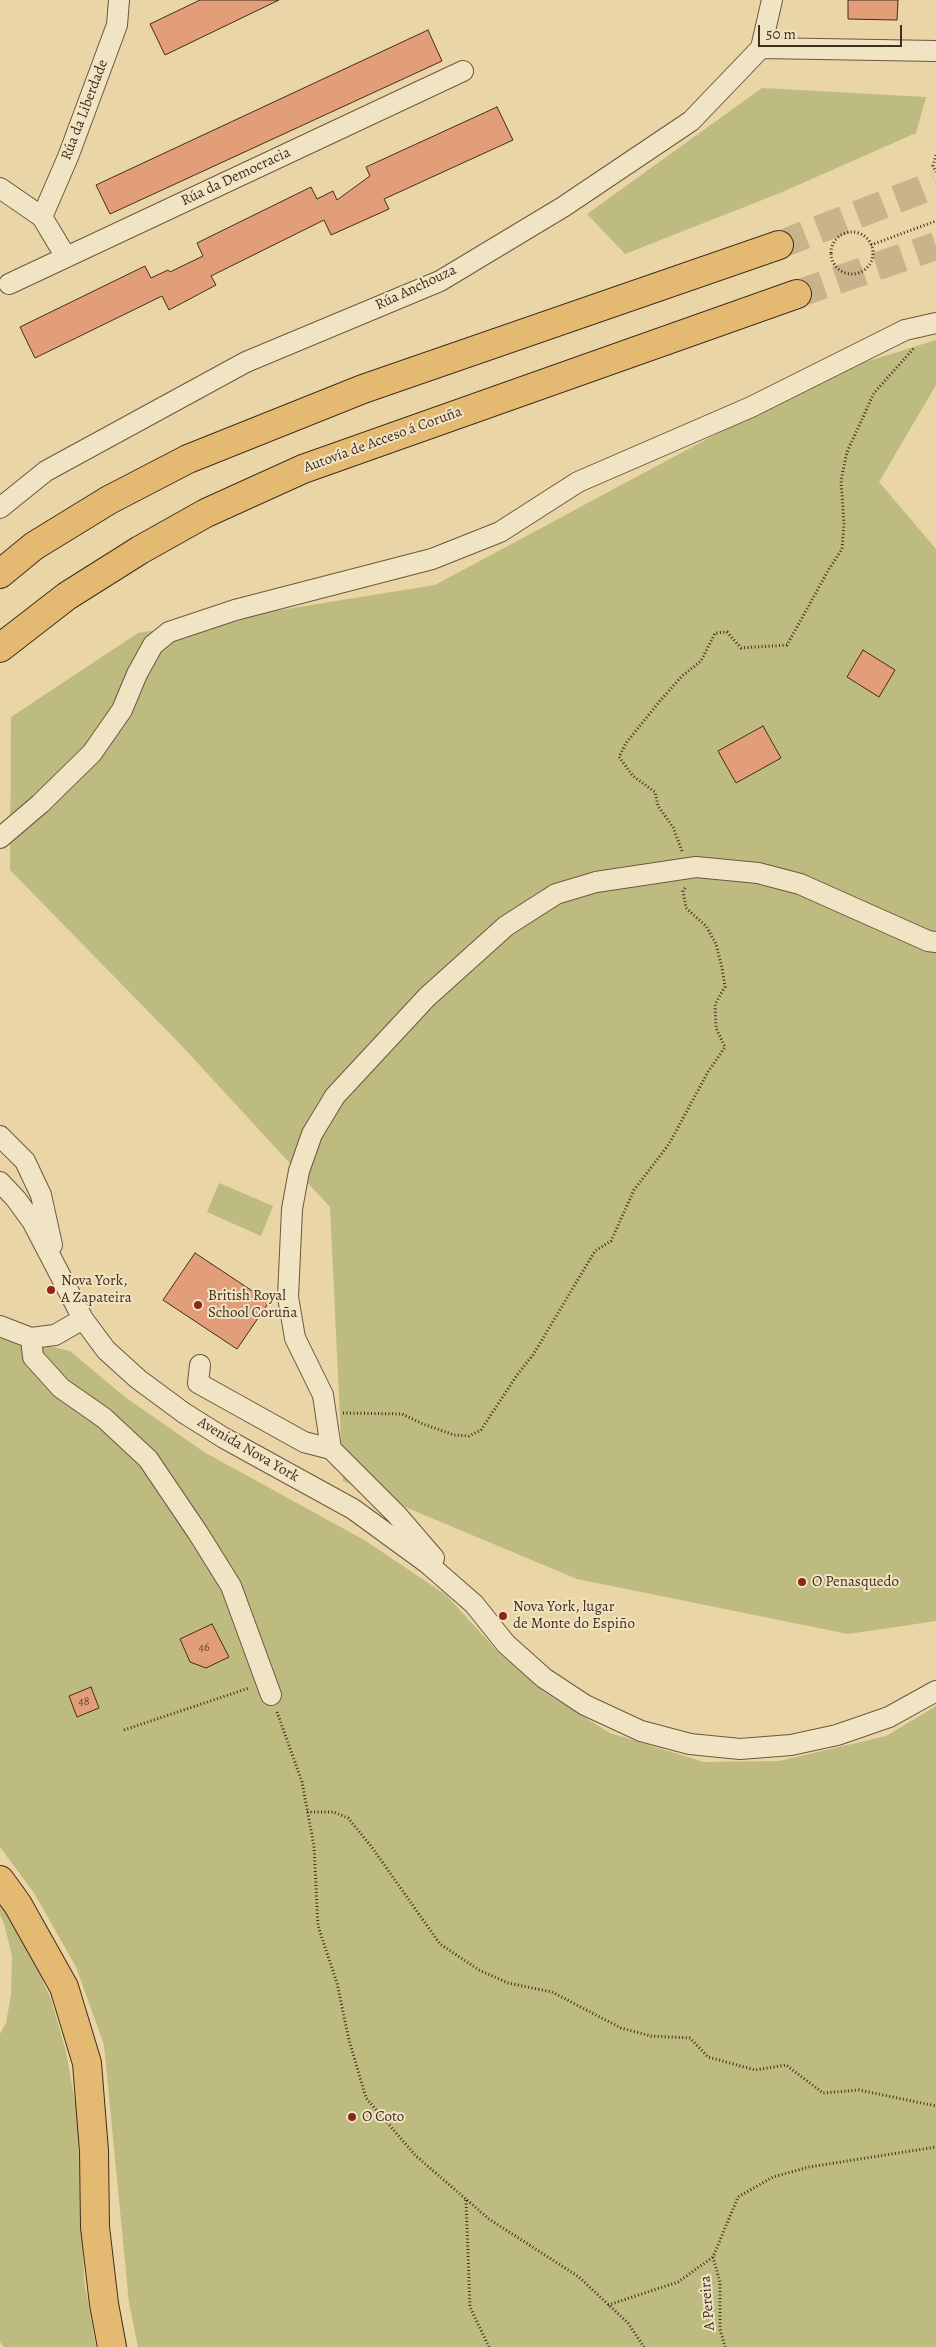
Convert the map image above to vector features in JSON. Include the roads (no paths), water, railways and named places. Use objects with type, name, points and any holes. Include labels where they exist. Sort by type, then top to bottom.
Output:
[{"type":"highway","points":[[0,574],[34,546],[109,500],[188,459],[363,389],[779,245]]},
{"type":"highway","name":"Autovía de Acceso á Coruña","points":[[0,648],[67,596],[140,550],[206,513],[302,469],[797,294]]},
{"type":"highway","points":[[0,1880],[18,1905],[64,1986],[87,2063],[94,2151],[95,2227],[104,2304],[112,2347]]},
{"type":"street","name":"Rúa da Liberdade","points":[[42,217],[68,157],[117,25],[119,0]]},
{"type":"street","points":[[772,0],[761,48],[936,51]]},
{"type":"street","name":"Rúa Anchouza","points":[[0,508],[46,471],[246,362],[440,280],[563,207],[691,121],[761,48]]},
{"type":"street","name":"Rúa da Democracia","points":[[9,284],[463,70]]},
{"type":"street","points":[[0,188],[42,217],[66,257]]},
{"type":"street","points":[[0,838],[40,804],[92,753],[122,710],[137,674],[153,645],[169,632],[235,610],[432,558],[500,532],[578,482],[750,407],[905,330],[931,324]]},
{"type":"street","points":[[200,1365],[198,1383],[304,1442],[331,1449],[328,1414],[323,1395],[295,1338],[288,1297],[292,1209],[299,1171],[312,1134],[335,1096],[427,997],[506,926],[556,894],[596,882],[696,867],[758,873],[800,884],[928,941],[936,942]]},
{"type":"street","name":"Avenida Nova York","points":[[0,1136],[26,1161],[41,1195],[54,1264]]},
{"type":"street","name":"Avenida Nova York","points":[[0,1182],[16,1199],[32,1221],[83,1319],[112,1356],[138,1379],[184,1413],[224,1438],[353,1509],[427,1563],[474,1604]]},
{"type":"street","points":[[0,1326],[31,1338],[55,1336],[83,1319]]},
{"type":"street","points":[[31,1338],[34,1357],[61,1388],[104,1418],[148,1459],[198,1533],[231,1586],[268,1689]]},
{"type":"street","name":"Avenida Nova York","points":[[331,1449],[398,1515],[506,1644],[544,1678],[585,1705],[641,1731],[690,1744],[740,1749],[792,1745],[838,1735],[889,1717],[936,1691]]},
{"type":"tunnel","points":[[779,245],[936,184]]},
{"type":"tunnel","points":[[797,294],[936,246]]},
{"type":"place","name":"Nova York, A Zapateira","points":[[51,1290]]},
{"type":"place","name":"British Royal School Coruña","points":[[198,1305]]},
{"type":"place","name":"O Penasquedo","points":[[802,1582]]},
{"type":"place","name":"Nova York, lugar de Monte do Espiño","points":[[503,1616]]},
{"type":"place","name":"O Coto","points":[[352,2117]]}]
